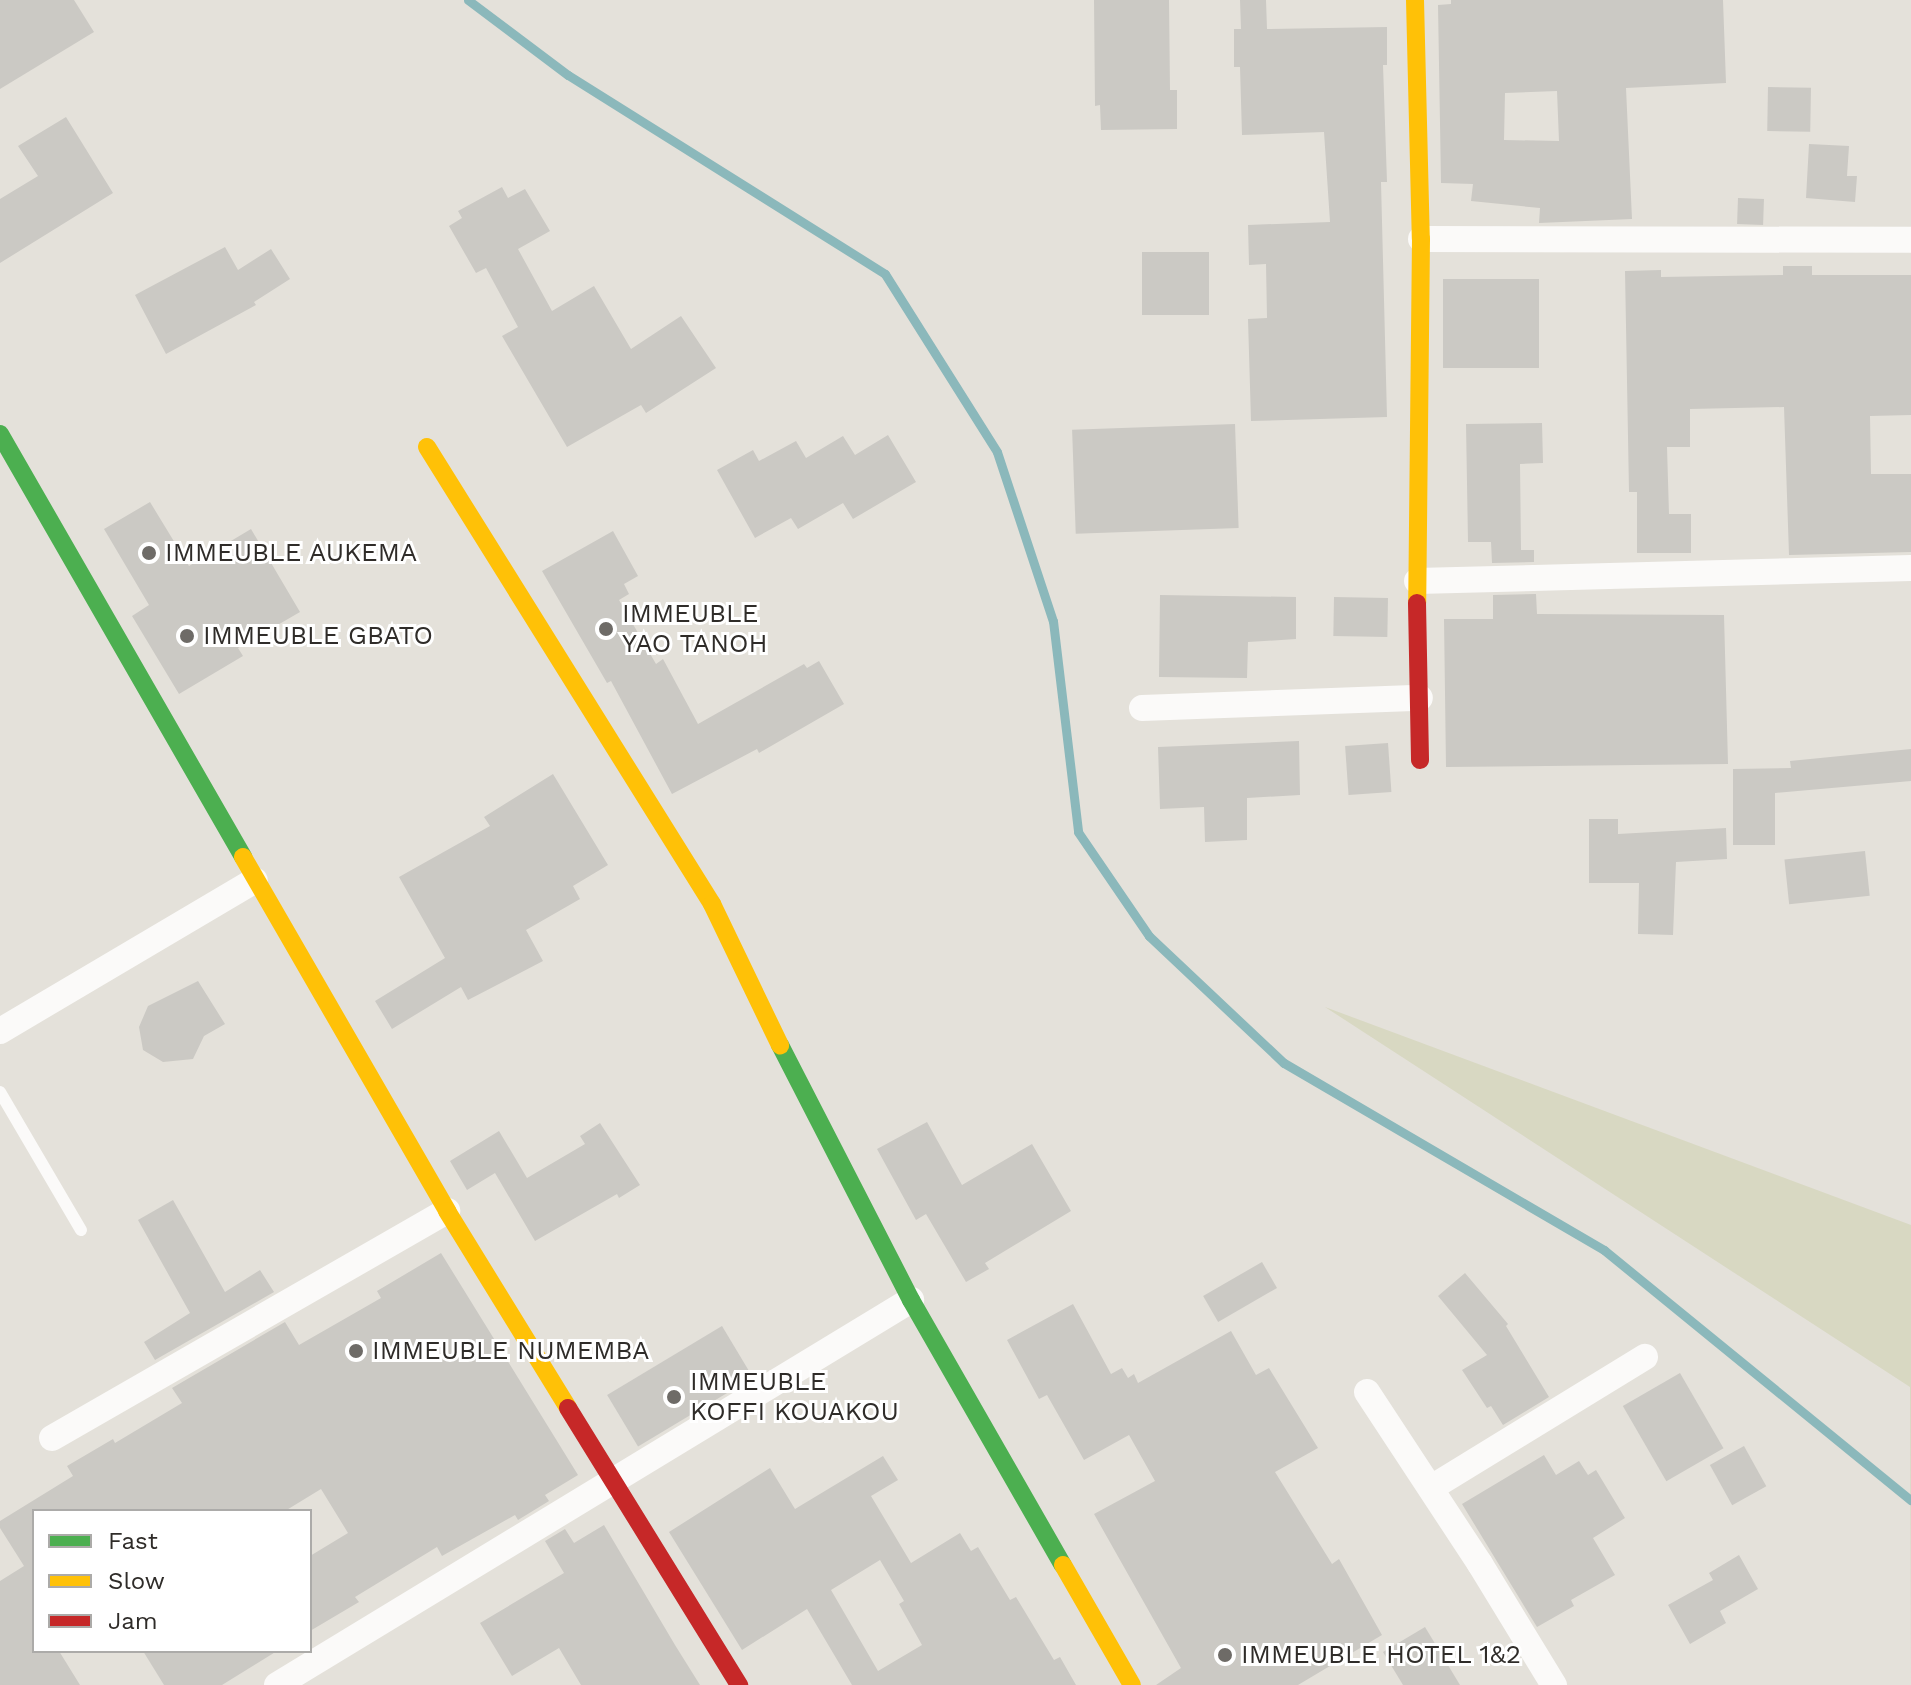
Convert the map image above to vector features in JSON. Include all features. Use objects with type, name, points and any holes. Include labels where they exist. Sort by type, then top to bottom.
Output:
[{"type":"street","points":[[1415,0],[1421,239],[1417,581],[1420,760]]},
{"type":"street","points":[[1421,239],[1911,240]]},
{"type":"street","points":[[0,434],[447,1211],[739,1685]]},
{"type":"street","points":[[427,447],[712,904],[757,1000],[911,1300],[1132,1685]]},
{"type":"street","points":[[1417,581],[1911,568]]},
{"type":"street","points":[[1142,708],[1420,698]]},
{"type":"street","points":[[0,1031],[255,880]]},
{"type":"street","points":[[52,1438],[447,1211]]},
{"type":"street","points":[[277,1685],[911,1300]]},
{"type":"street","points":[[1431,1488],[1645,1357]]},
{"type":"street","points":[[1367,1392],[1554,1685]]},
{"type":"lane","points":[[0,1092],[81,1230]]},
{"type":"green space","points":[[1325,1007],[1911,1225],[1911,1685],[1910,1387]]},
{"type":"building","points":[[0,0],[74,0],[94,32],[0,89]]},
{"type":"building","points":[[1094,0],[1169,0],[1170,90],[1177,90],[1177,129],[1101,130],[1100,105],[1095,106]]},
{"type":"building","points":[[1240,0],[1266,0],[1267,29],[1387,27],[1387,65],[1383,65],[1387,182],[1381,182],[1387,417],[1251,421],[1248,319],[1267,318],[1266,264],[1249,265],[1248,225],[1330,222],[1324,132],[1242,135],[1240,67],[1234,67],[1234,29],[1241,29]]},
{"type":"building","points":[[1451,0],[1723,0],[1726,83],[1626,88],[1632,219],[1539,223],[1540,208],[1471,201],[1473,184],[1441,183],[1438,5],[1451,4]],"holes":[[[1557,91],[1559,141],[1504,140],[1505,93]]]},
{"type":"building","points":[[1768,87],[1811,88],[1810,132],[1767,131]]},
{"type":"building","points":[[66,117],[113,193],[0,263],[0,199],[38,176],[18,146]]},
{"type":"building","points":[[1809,144],[1849,146],[1847,176],[1857,176],[1855,202],[1806,198]]},
{"type":"building","points":[[502,187],[508,198],[525,189],[550,231],[518,249],[552,311],[594,286],[631,349],[681,316],[716,368],[646,413],[641,405],[567,447],[502,336],[518,327],[486,268],[476,273],[449,226],[462,218],[458,211]]},
{"type":"building","points":[[1738,198],[1764,199],[1763,225],[1737,224]]},
{"type":"building","points":[[225,247],[238,270],[271,249],[290,279],[254,302],[256,305],[166,354],[135,295]]},
{"type":"building","points":[[1142,252],[1209,252],[1209,315],[1142,315]]},
{"type":"building","points":[[1783,266],[1812,266],[1812,275],[1911,275],[1911,415],[1870,416],[1871,474],[1911,474],[1911,552],[1789,555],[1784,407],[1690,409],[1690,447],[1667,447],[1669,514],[1691,514],[1691,553],[1637,553],[1637,492],[1629,492],[1625,271],[1661,270],[1661,277],[1783,275]]},
{"type":"building","points":[[1443,279],[1539,279],[1539,368],[1443,368]]},
{"type":"building","points":[[1542,423],[1543,463],[1520,464],[1521,550],[1534,550],[1534,562],[1492,563],[1491,542],[1468,542],[1466,424]]},
{"type":"building","points":[[1235,424],[1239,528],[1076,534],[1072,430]]},
{"type":"building","points":[[888,435],[916,482],[853,519],[843,503],[798,529],[791,518],[755,538],[717,470],[753,450],[759,461],[796,441],[806,458],[843,436],[855,455]]},
{"type":"building","points":[[150,502],[189,566],[251,529],[300,612],[238,648],[243,656],[179,694],[132,616],[149,605],[104,529]]},
{"type":"building","points":[[613,531],[638,576],[624,584],[629,594],[619,600],[656,664],[663,659],[698,724],[804,664],[807,668],[819,661],[844,704],[759,753],[757,749],[672,794],[611,681],[607,683],[542,571]]},
{"type":"building","points":[[1536,594],[1537,614],[1724,615],[1728,764],[1446,767],[1444,619],[1493,619],[1493,595]]},
{"type":"building","points":[[1160,595],[1296,597],[1296,639],[1248,642],[1247,678],[1159,677]]},
{"type":"building","points":[[1334,597],[1388,598],[1387,637],[1333,636]]},
{"type":"building","points":[[1299,741],[1300,795],[1247,798],[1247,840],[1205,842],[1204,807],[1160,809],[1158,747]]},
{"type":"building","points":[[1388,743],[1391,792],[1349,795],[1345,746]]},
{"type":"building","points":[[1911,749],[1911,781],[1775,793],[1775,845],[1733,845],[1733,769],[1791,768],[1790,761]]},
{"type":"building","points":[[553,774],[608,865],[573,886],[580,899],[526,930],[543,961],[468,1000],[461,987],[392,1029],[375,1001],[445,958],[399,877],[490,826],[484,817]]},
{"type":"building","points":[[1589,819],[1618,819],[1618,834],[1726,828],[1727,859],[1676,862],[1673,935],[1638,934],[1639,883],[1589,883]]},
{"type":"building","points":[[1865,851],[1870,896],[1789,904],[1784,859]]},
{"type":"building","points":[[198,981],[225,1024],[204,1036],[193,1059],[163,1062],[143,1050],[139,1027],[148,1006]]},
{"type":"building","points":[[927,1122],[962,1185],[1032,1144],[1071,1211],[985,1263],[989,1269],[966,1282],[926,1214],[916,1220],[877,1149]]},
{"type":"building","points":[[600,1123],[640,1185],[619,1198],[617,1194],[535,1241],[495,1173],[467,1190],[450,1161],[499,1131],[527,1178],[585,1144],[580,1136]]},
{"type":"building","points":[[173,1200],[225,1292],[260,1270],[274,1292],[155,1360],[144,1342],[190,1313],[138,1220]]},
{"type":"building","points":[[441,1253],[578,1475],[545,1495],[549,1501],[518,1520],[515,1515],[442,1556],[437,1547],[355,1597],[359,1602],[312,1630],[312,1555],[348,1533],[321,1489],[288,1509],[32,1509],[32,1653],[60,1653],[80,1685],[0,1685],[0,1581],[24,1566],[0,1528],[0,1521],[73,1476],[67,1466],[113,1439],[115,1443],[182,1403],[172,1388],[285,1322],[299,1345],[381,1298],[377,1291]]},
{"type":"building","points":[[1262,1262],[1277,1288],[1218,1322],[1203,1296]]},
{"type":"building","points":[[1465,1273],[1508,1324],[1506,1326],[1549,1397],[1503,1425],[1491,1406],[1487,1408],[1462,1370],[1487,1355],[1438,1296]]},
{"type":"building","points":[[1073,1304],[1111,1374],[1122,1368],[1128,1378],[1134,1374],[1138,1383],[1231,1331],[1256,1375],[1269,1368],[1318,1448],[1275,1472],[1332,1564],[1339,1559],[1382,1635],[1298,1685],[1156,1685],[1181,1668],[1094,1514],[1155,1481],[1129,1435],[1084,1460],[1047,1395],[1039,1399],[1007,1340]]},
{"type":"building","name":"IMMEUBLE KOFFI KOUAKOU","points":[[722,1326],[753,1377],[638,1446],[607,1395]]},
{"type":"building","points":[[1680,1373],[1724,1448],[1666,1481],[1623,1406]]},
{"type":"building","points":[[1744,1446],[1766,1486],[1732,1505],[1710,1465]]},
{"type":"building","points":[[1544,1455],[1556,1475],[1579,1461],[1588,1475],[1596,1470],[1625,1518],[1593,1538],[1615,1575],[1571,1600],[1574,1606],[1537,1627],[1462,1504]]},
{"type":"building","points":[[883,1456],[898,1480],[871,1496],[911,1563],[960,1533],[971,1551],[978,1547],[1010,1600],[1016,1597],[1054,1660],[1060,1657],[1076,1685],[852,1685],[807,1609],[742,1650],[669,1532],[770,1468],[795,1509]],"holes":[[[880,1560],[904,1601],[899,1604],[922,1645],[878,1671],[831,1590]]]},
{"type":"building","points":[[604,1525],[700,1685],[581,1685],[559,1648],[512,1676],[480,1623],[564,1573],[545,1541],[565,1529],[574,1543]]},
{"type":"building","points":[[1739,1555],[1758,1589],[1720,1611],[1726,1623],[1690,1644],[1668,1605],[1713,1580],[1709,1573]]},
{"type":"building","points":[[1425,1627],[1460,1685],[1403,1685],[1383,1652]]},
{"type":"building","points":[[144,1653],[274,1653],[222,1685],[164,1685]]},
{"type":"waterway","points":[[468,0],[568,75],[885,274],[997,452],[1053,621],[1078,832],[1149,936],[1284,1063],[1604,1250],[1911,1500]]},
{"type":"traffic: fast","points":[[0,434],[243,857]]},
{"type":"traffic: fast","points":[[780,1045],[911,1300],[1063,1565]]},
{"type":"traffic: slow","points":[[1415,0],[1421,239],[1417,603]]},
{"type":"traffic: slow","points":[[427,447],[712,904],[780,1045]]},
{"type":"traffic: slow","points":[[243,857],[447,1211],[568,1408]]},
{"type":"traffic: slow","points":[[1063,1565],[1132,1685]]},
{"type":"traffic: jam","points":[[1417,603],[1420,760]]},
{"type":"traffic: jam","points":[[568,1408],[739,1685]]},
{"type":"place","name":"IMMEUBLE AUKEMA","points":[[149,553]]},
{"type":"place","name":"IMMEUBLE YAO TANOH","points":[[606,629]]},
{"type":"place","name":"IMMEUBLE GBATO","points":[[187,636]]},
{"type":"place","name":"IMMEUBLE NUMEMBA","points":[[356,1351]]},
{"type":"place","name":"IMMEUBLE KOFFI KOUAKOU","points":[[674,1397]]},
{"type":"place","name":"IMMEUBLE HOTEL 1&2","points":[[1225,1655]]}]
